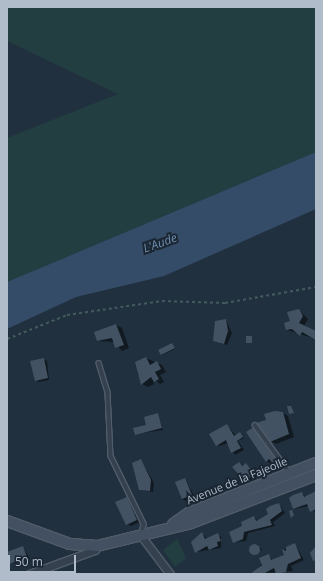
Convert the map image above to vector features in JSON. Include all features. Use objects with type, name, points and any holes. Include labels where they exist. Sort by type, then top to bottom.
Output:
[{"type":"street","name":"Avenue de la Fajeolle","points":[[170,526],[189,513],[316,463]]},
{"type":"street","name":"Avenue de la Fajeolle","points":[[7,521],[63,542],[97,546],[142,537],[170,526],[191,522],[316,475]]},
{"type":"street","points":[[142,537],[170,574]]},
{"type":"street","points":[[29,574],[48,571],[95,550],[97,546]]},
{"type":"lane","points":[[99,363],[108,393],[111,456],[144,524],[142,537]]},
{"type":"lane","points":[[255,425],[290,473]]},
{"type":"path","points":[[7,339],[67,315],[162,301],[226,303],[316,287]]},
{"type":"green space","points":[[7,7],[316,7],[316,152],[7,282],[7,138],[118,94],[7,41]]},
{"type":"green space","points":[[177,539],[186,558],[175,567],[163,550]]},
{"type":"water","name":"L'Aude","points":[[316,152],[316,209],[164,276],[76,297],[7,329],[7,282]]},
{"type":"building","points":[[299,309],[303,316],[299,323],[316,331],[316,340],[302,332],[300,336],[292,329],[286,330],[284,323],[290,321],[287,312]]},
{"type":"building","points":[[226,319],[228,331],[224,344],[213,341],[215,321]]},
{"type":"building","points":[[116,324],[124,345],[115,348],[112,338],[97,341],[94,332]]},
{"type":"building","points":[[246,336],[252,336],[252,343],[246,343]]},
{"type":"building","points":[[172,343],[175,348],[161,355],[158,350]]},
{"type":"building","points":[[146,357],[150,365],[157,361],[161,369],[155,372],[159,379],[154,382],[151,377],[141,385],[135,362]]},
{"type":"building","points":[[44,358],[48,378],[35,381],[30,361]]},
{"type":"building","points":[[287,406],[291,406],[294,413],[289,414]]},
{"type":"building","points":[[275,411],[283,412],[289,434],[270,442],[256,423],[266,420],[264,414]]},
{"type":"building","points":[[158,413],[162,428],[135,435],[133,428],[146,425],[144,417]]},
{"type":"building","points":[[227,424],[234,436],[240,432],[243,437],[237,441],[241,448],[231,453],[226,440],[216,446],[209,434]]},
{"type":"building","points":[[254,427],[280,462],[275,466],[269,459],[266,462],[246,432]]},
{"type":"building","points":[[141,459],[151,480],[150,491],[139,490],[132,463]]},
{"type":"building","points":[[239,462],[242,466],[246,463],[254,474],[245,481],[232,467]]},
{"type":"building","points":[[185,478],[192,495],[182,499],[175,482]]},
{"type":"building","points":[[316,491],[316,509],[310,512],[307,504],[293,509],[289,498],[302,492],[304,497]]},
{"type":"building","points":[[127,497],[137,520],[126,525],[115,502]]},
{"type":"building","points":[[279,503],[282,511],[270,520],[272,525],[244,532],[243,539],[233,543],[229,532],[242,526],[241,522],[254,516],[256,521],[260,519],[268,514],[266,509]]},
{"type":"building","points":[[292,510],[294,515],[291,518],[289,511]]},
{"type":"building","points":[[202,532],[205,539],[218,533],[221,541],[217,542],[218,546],[209,550],[207,546],[195,553],[191,542]]},
{"type":"building","points":[[295,543],[301,558],[288,564],[286,572],[276,574],[274,568],[265,573],[250,574],[262,565],[259,558],[269,554],[271,560],[284,555],[282,549],[286,551],[286,547]]},
{"type":"building","points":[[252,544],[256,544],[258,545],[258,553],[252,554],[249,551],[249,547]]},
{"type":"building","points":[[23,546],[27,557],[9,564],[7,552]]},
{"type":"building","points":[[316,546],[316,560],[313,561],[310,553]]}]
